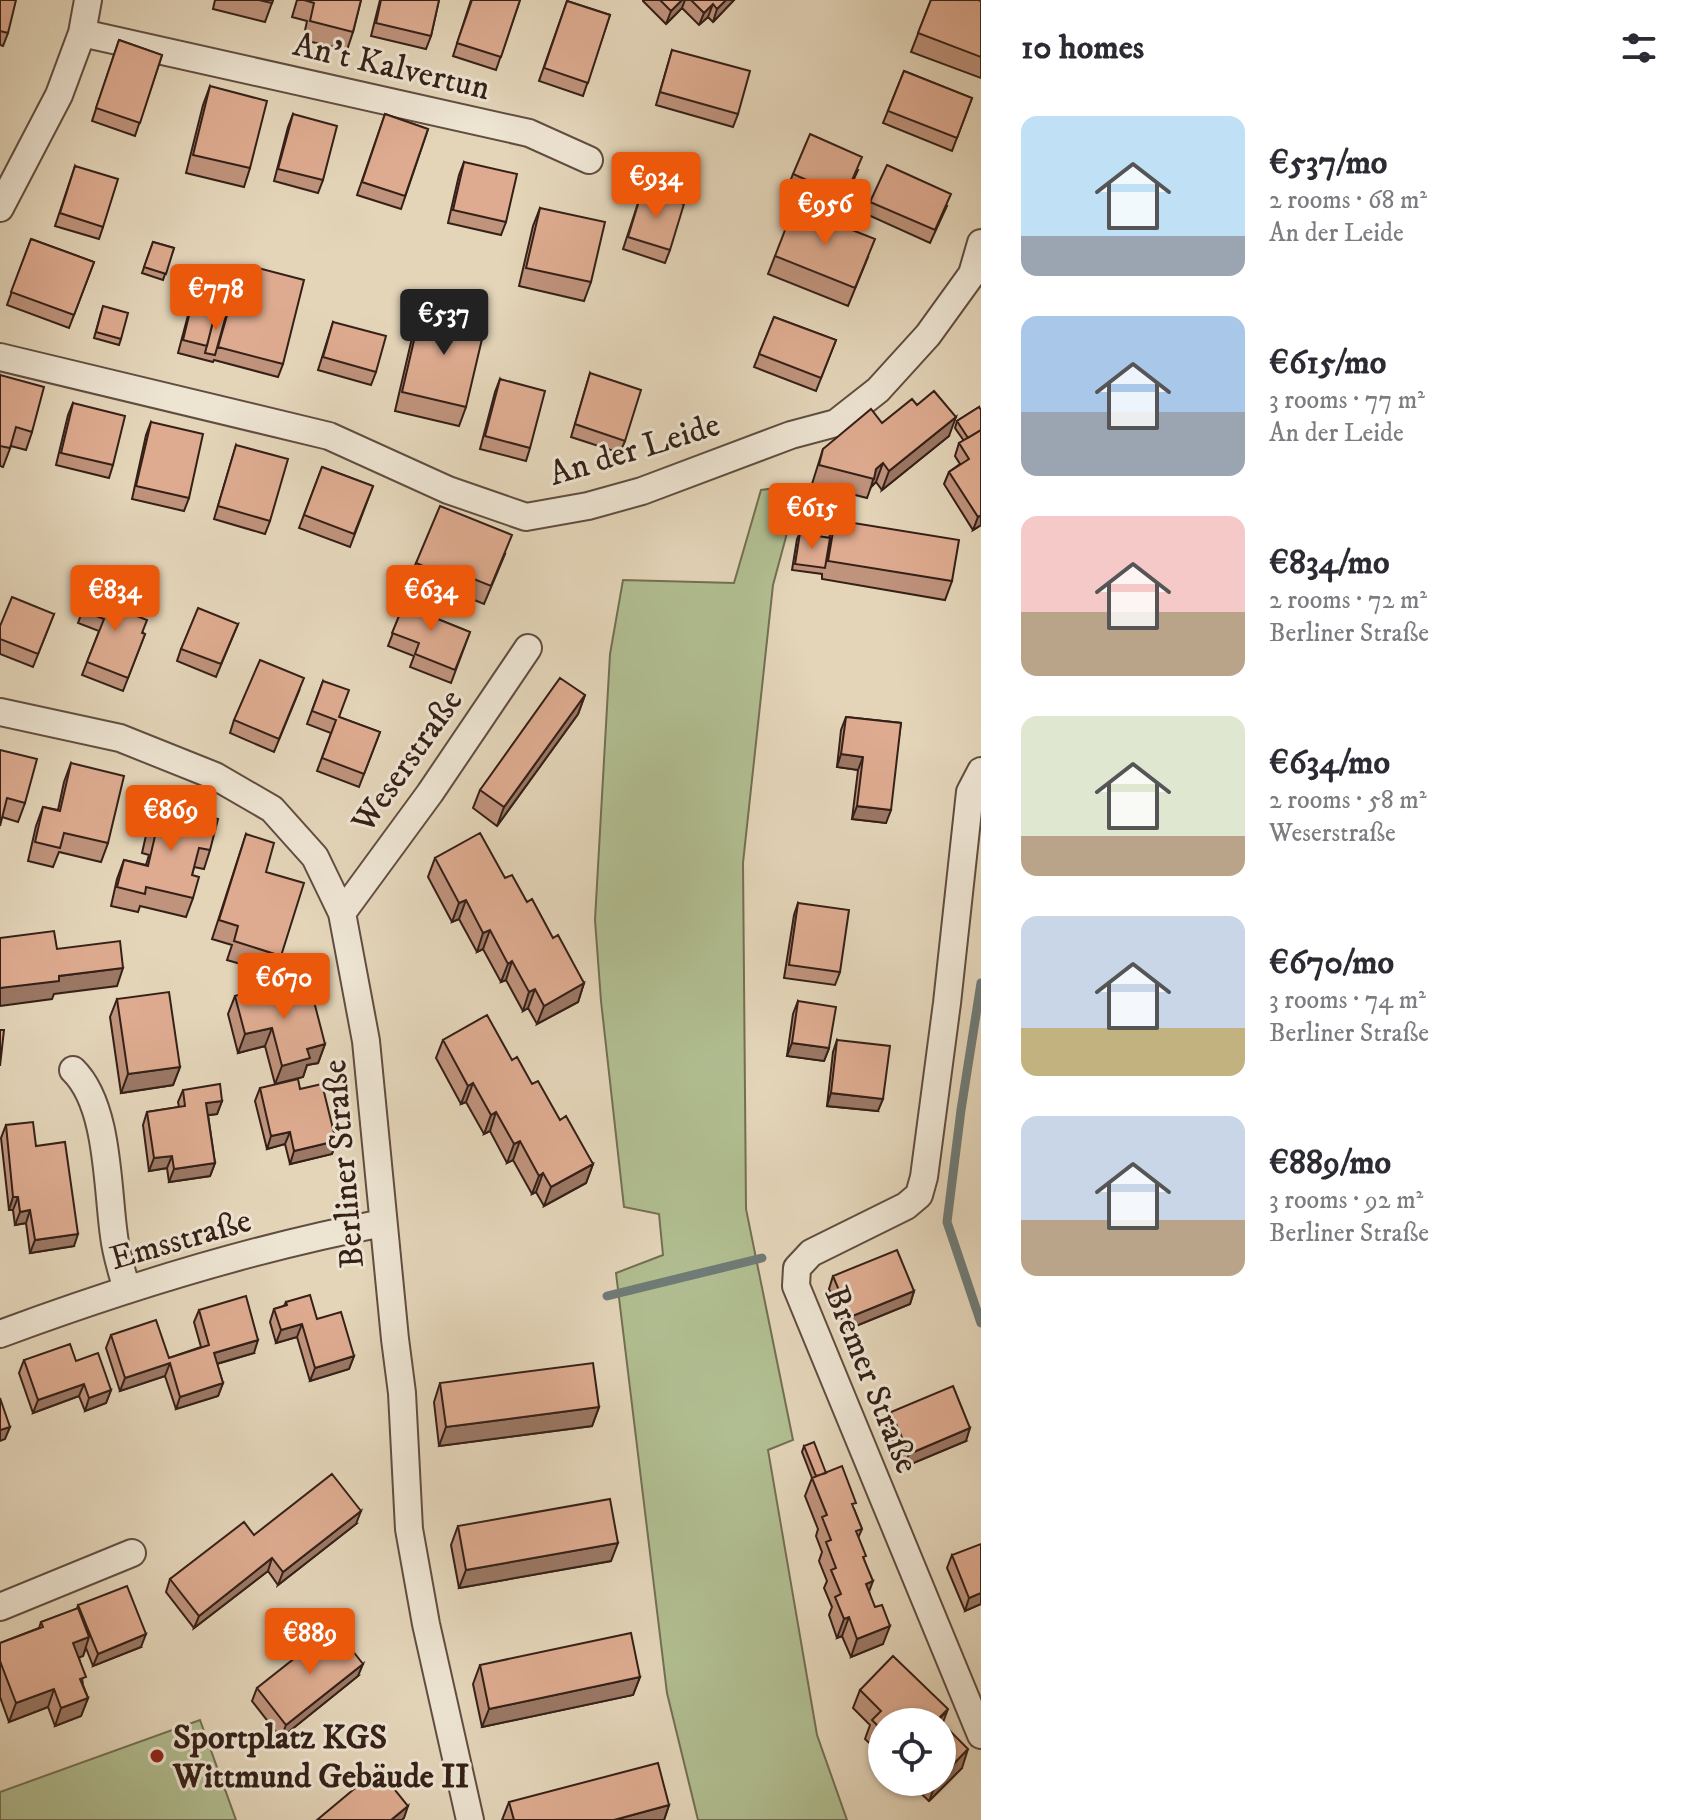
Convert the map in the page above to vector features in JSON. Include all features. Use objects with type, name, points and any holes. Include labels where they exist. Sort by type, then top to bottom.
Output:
[{"type":"street","points":[[0,208],[59,95],[82,33],[88,0]]},
{"type":"street","name":"An't Kalvertun","points":[[82,33],[529,133],[589,160]]},
{"type":"street","name":"An der Leide","points":[[0,357],[329,436],[448,490],[526,517],[588,506],[642,491],[791,435],[836,423],[878,390],[977,277],[981,243]]},
{"type":"street","name":"Weserstraße","points":[[342,913],[430,793],[528,648]]},
{"type":"street","name":"Berliner Straße","points":[[0,712],[120,738],[215,776],[272,809],[315,857],[342,913],[366,1041],[402,1393],[409,1529],[426,1624],[470,1820]]},
{"type":"street","name":"Bremer Straße","points":[[981,771],[970,792],[947,1003],[919,1195],[906,1206],[811,1253],[797,1268],[796,1286],[981,1735]]},
{"type":"street","points":[[73,1070],[85,1082],[99,1114],[114,1240],[127,1290]]},
{"type":"street","name":"Emsstraße","points":[[0,1334],[127,1290],[327,1234],[383,1223]]},
{"type":"street","points":[[0,1607],[132,1553]]},
{"type":"green space","points":[[800,485],[773,585],[743,863],[746,1209],[793,1440],[768,1450],[817,1735],[847,1820],[698,1820],[667,1693],[616,1273],[663,1255],[659,1214],[624,1207],[601,1001],[595,920],[610,654],[623,580],[734,583],[761,490]]},
{"type":"green space","name":"Sportplatz KGS Wittmund Gebäude II","points":[[200,1720],[236,1820],[0,1820],[0,1792]]},
{"type":"building","points":[[0,0],[16,0],[8,33],[0,31]]},
{"type":"building","points":[[304,0],[361,0],[353,32],[310,21],[314,3]]},
{"type":"building","points":[[381,0],[439,0],[431,36],[376,23]]},
{"type":"building","points":[[472,0],[520,0],[501,57],[457,43]]},
{"type":"building","points":[[660,0],[682,0],[671,11]]},
{"type":"building","points":[[691,0],[726,0],[717,9],[713,4],[704,13]]},
{"type":"building","points":[[931,0],[981,1],[981,57],[918,33]]},
{"type":"building","points":[[567,1],[610,15],[588,83],[544,68]]},
{"type":"building","points":[[119,40],[162,55],[140,123],[96,108]]},
{"type":"building","points":[[672,50],[750,71],[738,114],[660,92]]},
{"type":"building","points":[[904,71],[972,98],[957,138],[888,111]]},
{"type":"building","points":[[210,86],[267,101],[250,168],[193,155]]},
{"type":"building","points":[[293,114],[337,126],[323,180],[278,169]]},
{"type":"building","points":[[385,114],[428,129],[405,196],[362,182]]},
{"type":"building","points":[[810,134],[862,157],[845,197],[793,174]]},
{"type":"building","points":[[464,162],[517,174],[506,222],[453,210]]},
{"type":"building","points":[[887,165],[951,194],[935,230],[870,202]]},
{"type":"building","points":[[75,166],[118,179],[103,227],[60,213]]},
{"type":"building","points":[[642,191],[684,204],[670,250],[628,237]]},
{"type":"building","points":[[794,207],[875,239],[855,288],[775,256]]},
{"type":"building","points":[[540,208],[605,222],[591,282],[526,268]]},
{"type":"building","points":[[31,239],[94,262],[74,315],[11,292]]},
{"type":"building","points":[[153,242],[174,248],[166,274],[144,267]]},
{"type":"building","points":[[254,267],[304,280],[283,364],[218,347],[231,301],[245,303]]},
{"type":"building","points":[[195,291],[219,298],[207,346],[183,340]]},
{"type":"building","points":[[103,306],[128,313],[121,339],[96,332]]},
{"type":"building","points":[[422,306],[486,322],[466,407],[402,392]]},
{"type":"building","points":[[216,310],[227,312],[215,355],[205,353]]},
{"type":"building","points":[[774,317],[836,340],[821,378],[759,354]]},
{"type":"building","points":[[333,322],[386,336],[376,372],[323,357]]},
{"type":"building","points":[[590,373],[641,390],[625,441],[575,424]]},
{"type":"building","points":[[0,375],[44,387],[32,432],[16,427],[10,448],[0,446]]},
{"type":"building","points":[[500,379],[545,391],[530,448],[485,436]]},
{"type":"building","points":[[934,391],[956,417],[889,471],[883,463],[876,469],[874,479],[819,465],[823,449],[871,409],[882,423],[912,399],[917,405]]},
{"type":"building","points":[[73,403],[125,416],[113,465],[61,453]]},
{"type":"building","points":[[979,407],[981,430],[968,438],[957,421]]},
{"type":"building","points":[[151,422],[203,434],[189,498],[136,486]]},
{"type":"building","points":[[981,430],[981,515],[978,517],[949,472],[969,459],[959,443]]},
{"type":"building","points":[[236,445],[288,459],[270,521],[218,506]]},
{"type":"building","points":[[322,467],[373,486],[354,534],[304,515]]},
{"type":"building","points":[[440,506],[512,535],[491,586],[454,571],[451,578],[416,563]]},
{"type":"building","points":[[835,520],[959,540],[952,581],[828,561]]},
{"type":"building","points":[[800,533],[830,538],[825,568],[795,564]]},
{"type":"building","points":[[92,585],[114,594],[111,600],[136,610],[134,615],[147,620],[142,633],[145,634],[128,678],[87,662],[104,619],[83,611]]},
{"type":"building","points":[[408,594],[439,607],[435,618],[470,632],[455,670],[415,654],[419,643],[392,633]]},
{"type":"building","points":[[12,597],[54,614],[38,654],[0,639],[0,626]]},
{"type":"building","points":[[198,608],[238,624],[221,664],[181,649]]},
{"type":"building","points":[[260,660],[304,678],[279,739],[234,720]]},
{"type":"building","points":[[560,678],[585,695],[504,807],[480,790]]},
{"type":"building","points":[[323,681],[349,690],[339,717],[380,732],[364,774],[322,758],[336,720],[312,711]]},
{"type":"building","points":[[846,717],[901,723],[891,810],[857,806],[863,757],[841,754]]},
{"type":"building","points":[[0,750],[37,759],[25,803],[7,798],[0,826]]},
{"type":"building","points":[[71,763],[124,776],[108,843],[64,833],[60,848],[35,842],[43,807],[60,811]]},
{"type":"building","points":[[156,804],[218,819],[210,850],[199,848],[192,875],[199,877],[193,898],[146,887],[145,894],[117,887],[124,860],[148,866],[155,836],[148,834]]},
{"type":"building","points":[[480,833],[505,878],[512,875],[527,902],[532,899],[553,938],[558,935],[584,983],[544,1006],[535,989],[529,992],[512,961],[508,964],[490,930],[483,933],[466,900],[459,903],[435,858]]},
{"type":"building","points":[[246,834],[274,843],[266,872],[304,883],[281,956],[234,941],[238,926],[219,920]]},
{"type":"building","points":[[798,903],[849,910],[840,972],[789,965]]},
{"type":"building","points":[[54,931],[57,949],[120,941],[123,968],[59,976],[59,981],[0,988],[0,938]]},
{"type":"building","points":[[310,986],[325,1044],[307,1049],[310,1058],[282,1066],[272,1028],[245,1034],[235,996],[257,990],[258,995],[281,989],[282,993]]},
{"type":"building","points":[[169,992],[180,1067],[128,1074],[117,999]]},
{"type":"building","points":[[798,1001],[836,1007],[829,1048],[792,1043]]},
{"type":"building","points":[[487,1015],[512,1060],[517,1057],[532,1084],[538,1081],[560,1120],[566,1116],[593,1164],[551,1187],[543,1173],[539,1176],[520,1141],[514,1144],[496,1112],[491,1115],[473,1083],[468,1086],[443,1040]]},
{"type":"building","points":[[0,1030],[4,1030],[0,1066]]},
{"type":"building","points":[[837,1040],[890,1046],[883,1099],[831,1093]]},
{"type":"building","points":[[298,1079],[300,1089],[322,1084],[336,1141],[294,1151],[290,1132],[271,1136],[260,1088]]},
{"type":"building","points":[[220,1084],[222,1101],[206,1103],[215,1163],[174,1169],[172,1156],[154,1158],[147,1112],[185,1106],[183,1090]]},
{"type":"building","points":[[33,1122],[36,1146],[65,1142],[78,1234],[35,1240],[30,1210],[20,1212],[18,1197],[13,1197],[6,1125]]},
{"type":"building","points":[[897,1250],[914,1291],[850,1317],[833,1276]]},
{"type":"building","points":[[310,1295],[317,1319],[341,1312],[354,1356],[315,1368],[302,1324],[281,1330],[274,1309]]},
{"type":"building","points":[[246,1296],[258,1340],[214,1353],[223,1383],[180,1397],[170,1363],[125,1378],[111,1335],[156,1320],[169,1358],[209,1345],[199,1310]]},
{"type":"building","points":[[70,1344],[76,1361],[98,1353],[111,1390],[89,1398],[84,1384],[38,1400],[24,1360]]},
{"type":"building","points":[[593,1363],[599,1407],[446,1427],[440,1383]]},
{"type":"building","points":[[953,1386],[970,1428],[909,1454],[891,1412]]},
{"type":"building","points":[[0,1398],[10,1427],[0,1430]]},
{"type":"building","points":[[814,1442],[826,1473],[816,1476],[804,1446]]},
{"type":"building","points":[[842,1466],[856,1503],[852,1504],[862,1529],[856,1531],[873,1581],[866,1584],[875,1607],[882,1605],[890,1626],[857,1639],[849,1617],[844,1619],[835,1597],[841,1594],[831,1570],[836,1568],[826,1542],[831,1540],[822,1517],[827,1515],[812,1478]]},
{"type":"building","points":[[332,1474],[361,1511],[283,1572],[272,1558],[199,1616],[170,1579],[244,1522],[254,1535]]},
{"type":"building","points":[[610,1499],[618,1543],[466,1570],[458,1526]]},
{"type":"building","points":[[981,1544],[981,1593],[969,1598],[952,1555]]},
{"type":"building","points":[[127,1586],[146,1634],[98,1654],[78,1605]]},
{"type":"building","points":[[78,1608],[89,1637],[73,1643],[86,1677],[80,1679],[88,1698],[61,1708],[54,1689],[16,1703],[0,1661],[0,1643],[43,1627],[41,1622]]},
{"type":"building","points":[[334,1627],[363,1664],[286,1725],[257,1688]]},
{"type":"building","points":[[631,1633],[640,1677],[489,1709],[480,1665]]},
{"type":"building","points":[[893,1656],[947,1708],[878,1708],[860,1690]]},
{"type":"building","points":[[956,1737],[968,1749],[956,1761]]},
{"type":"building","points":[[658,1763],[669,1805],[614,1820],[514,1820],[509,1802]]},
{"type":"building","points":[[378,1769],[408,1806],[391,1820],[317,1820]]},
{"type":"waterway","points":[[981,983],[947,1222],[981,1323]]},
{"type":"waterway","points":[[607,1296],[762,1258]]},
{"type":"place","name":"Sportplatz KGS Wittmund Gebäude II","points":[[157,1756]]}]
